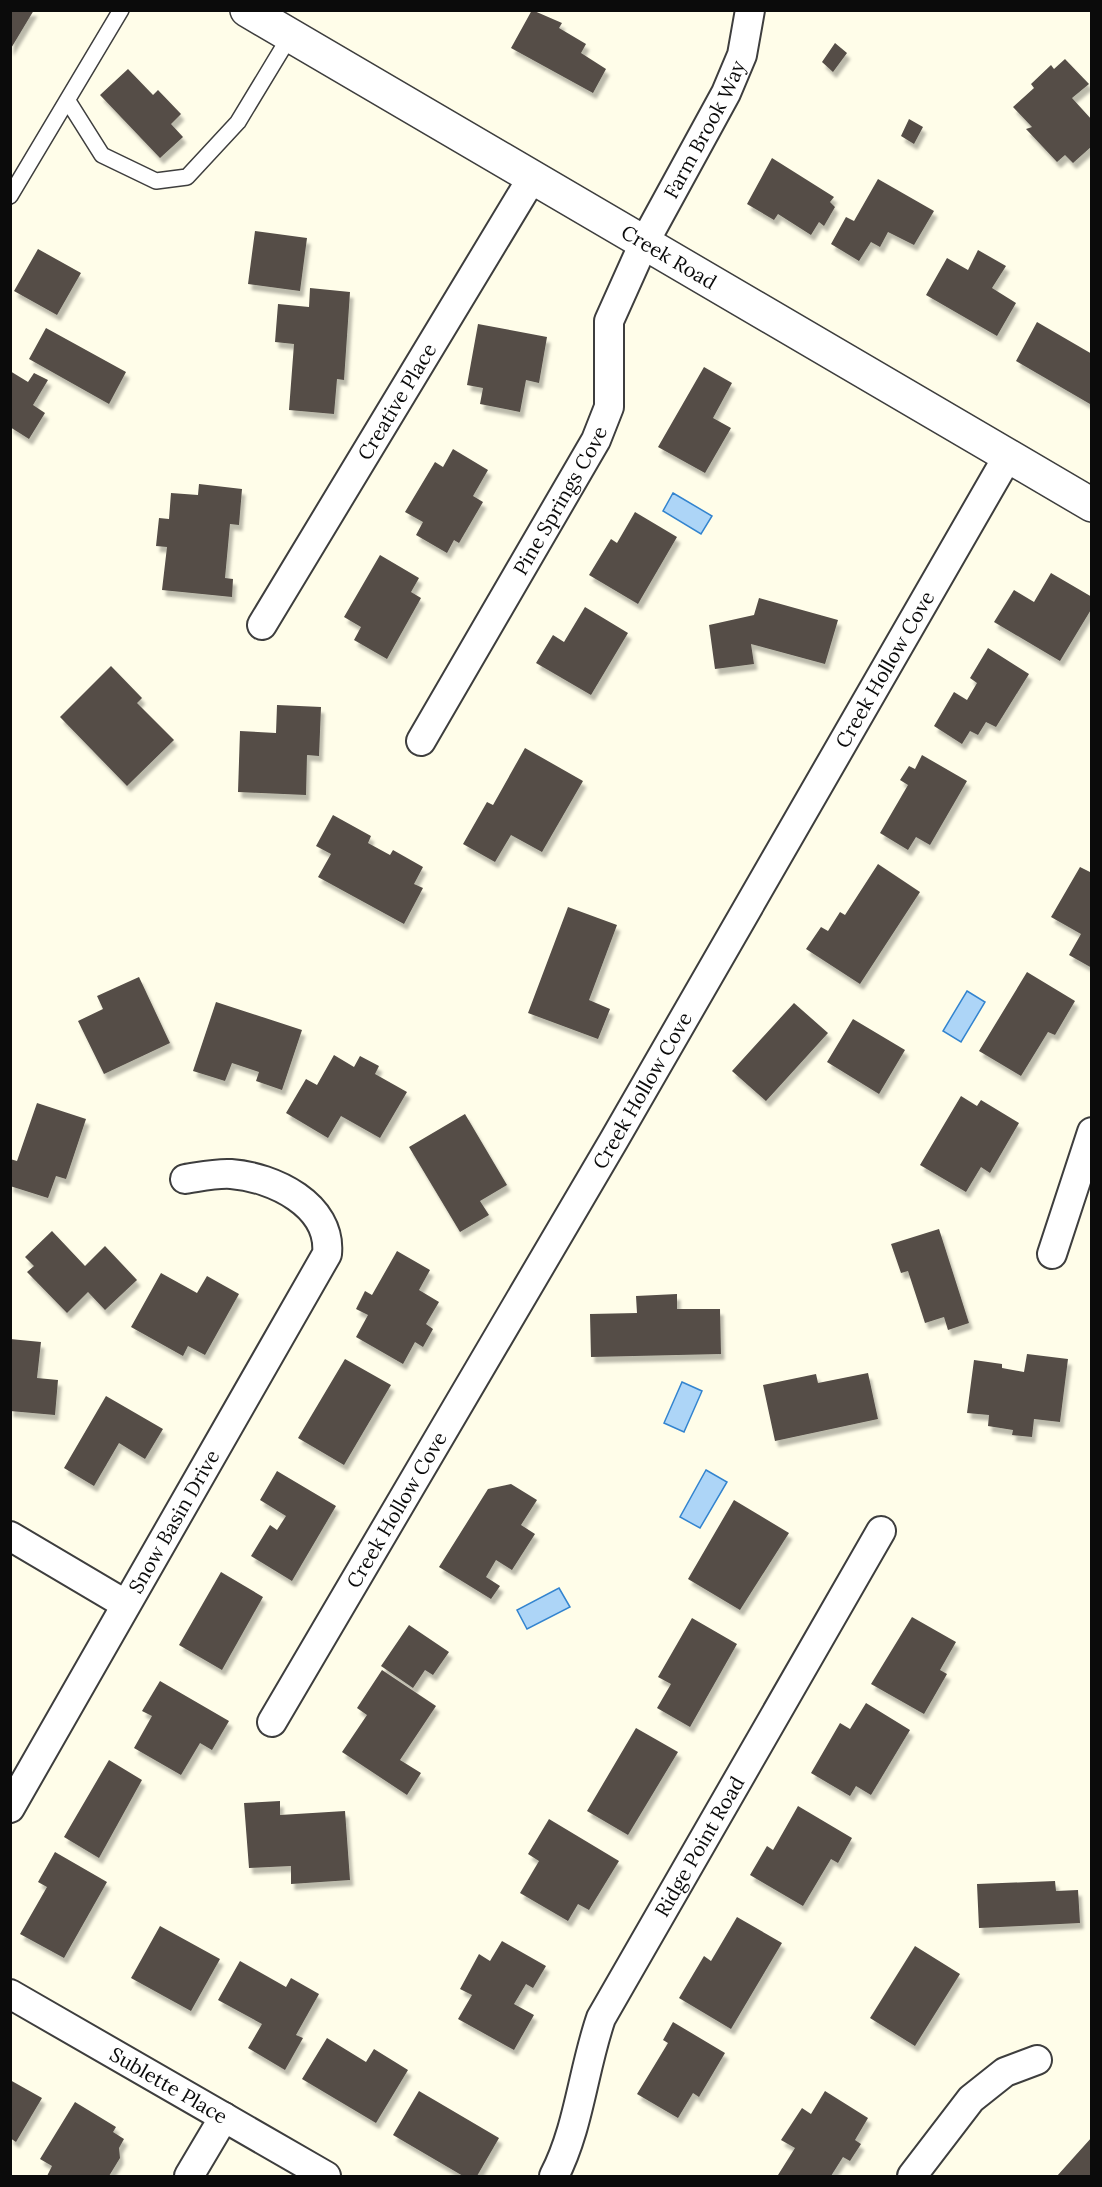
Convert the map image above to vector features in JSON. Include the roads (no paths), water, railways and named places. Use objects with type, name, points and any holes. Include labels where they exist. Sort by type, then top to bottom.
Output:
[{"type":"street","name":"Creek Road","points":[[247,10],[1092,505]]},
{"type":"street","name":"Farm Brook Way","points":[[644,243],[726,93],[742,55],[750,10]]},
{"type":"street","name":"Creative Place","points":[[262,625],[532,178]]},
{"type":"street","name":"Pine Springs Cove","points":[[422,741],[596,440],[609,407],[609,321],[644,243]]},
{"type":"street","name":"Creek Hollow Cove","points":[[272,1722],[614,1140],[1008,456]]},
{"type":"street","points":[[1052,1254],[1092,1132]]},
{"type":"street","name":"Snow Basin Drive","points":[[10,1808],[125,1604],[323,1266],[327,1254],[327,1234],[320,1217],[304,1202],[273,1184],[230,1174],[185,1179]]},
{"type":"street","name":"Ridge Point Road","points":[[554,2176],[570,2138],[589,2053],[601,2018],[881,1531]]},
{"type":"street","points":[[10,1536],[125,1604]]},
{"type":"street","name":"Sublette Place","points":[[10,1994],[326,2176]]},
{"type":"street","points":[[912,2176],[971,2099],[1005,2072],[1037,2060]]},
{"type":"street","points":[[189,2176],[224,2117]]},
{"type":"lane","points":[[10,196],[121,10]]},
{"type":"lane","points":[[68,101],[102,155],[156,181],[187,177],[238,122],[290,36]]},
{"type":"water","points":[[673,493],[712,516],[701,534],[663,511]]},
{"type":"water","points":[[967,991],[985,1002],[961,1042],[943,1031]]},
{"type":"water","points":[[682,1382],[702,1391],[684,1432],[664,1423]]},
{"type":"water","points":[[706,1470],[727,1482],[700,1528],[680,1517]]},
{"type":"water","points":[[559,1588],[570,1607],[527,1629],[517,1610]]}]
